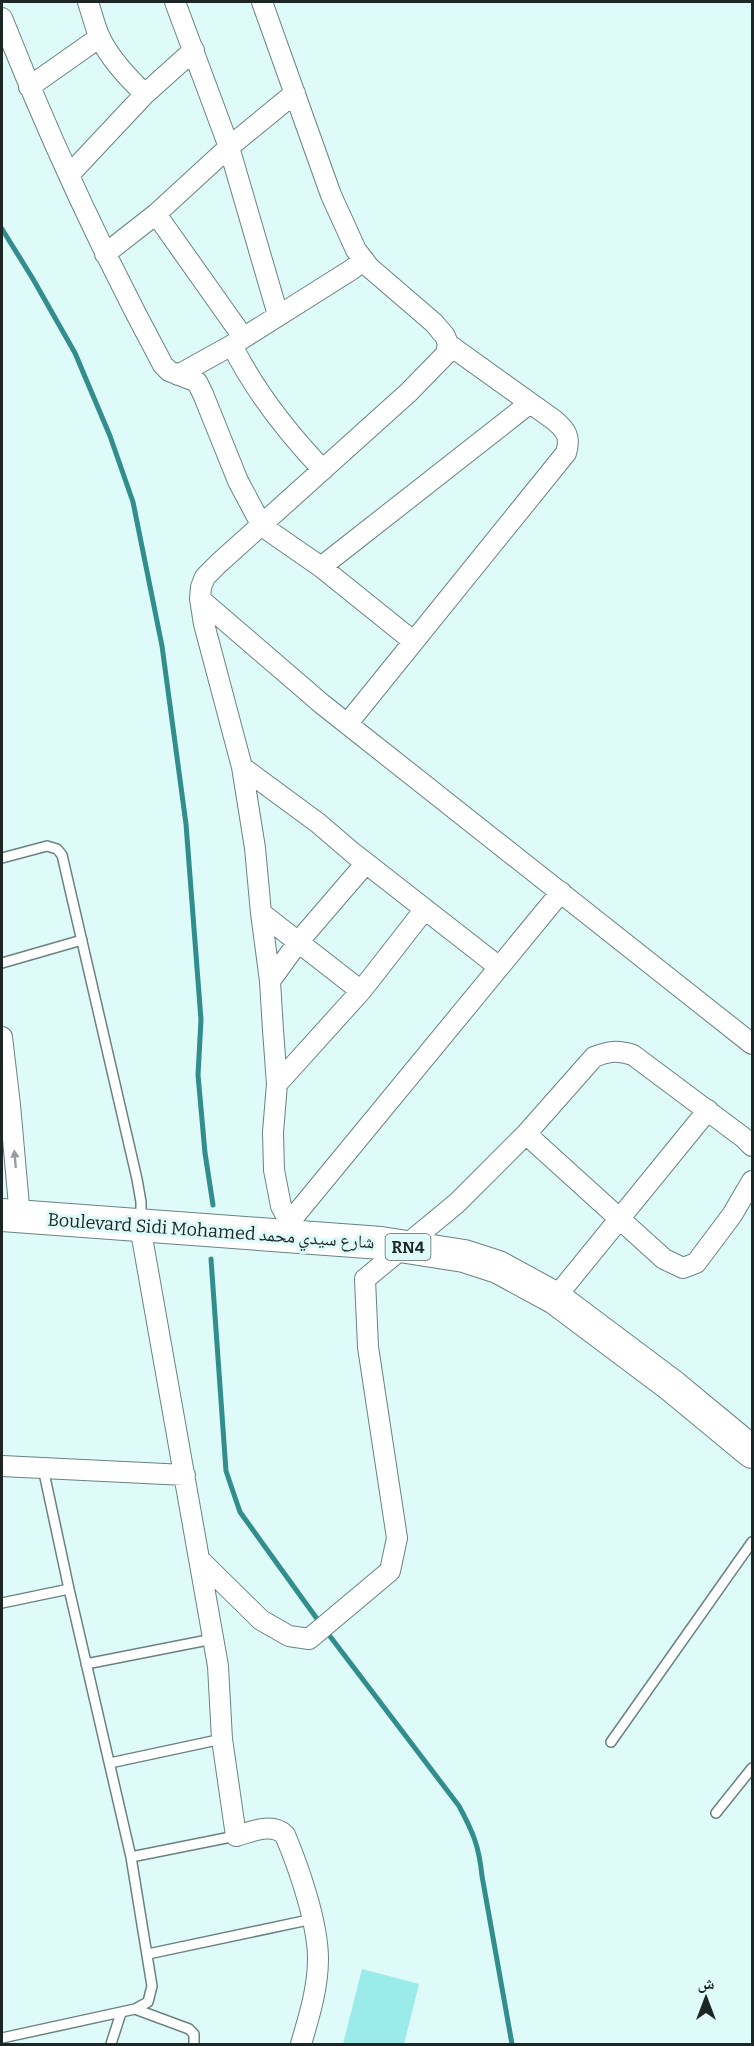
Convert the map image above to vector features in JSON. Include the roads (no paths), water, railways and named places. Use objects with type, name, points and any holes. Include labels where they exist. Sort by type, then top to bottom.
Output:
[{"type":"main road","name":"Boulevard Sidi Mohamed شارع سيدي محمد","points":[[11,1216],[140,1226],[284,1229],[464,1256],[498,1267],[555,1298],[671,1385],[753,1452]]},
{"type":"street","points":[[88,2],[100,37],[117,65],[145,94]]},
{"type":"street","points":[[175,2],[229,147],[278,315]]},
{"type":"street","points":[[262,2],[331,195],[348,234],[369,267],[434,323],[446,336],[448,344],[447,354],[416,385],[205,577],[201,587],[200,599],[204,624],[242,767],[255,848],[270,981],[277,1084],[273,1113],[274,1170],[284,1229]]},
{"type":"street","points":[[2,18],[29,87],[105,254],[163,365],[169,371],[197,382],[204,394],[238,481],[262,526],[321,567],[413,641]]},
{"type":"street","points":[[29,87],[100,37]]},
{"type":"street","points":[[69,175],[145,94],[194,50]]},
{"type":"street","points":[[105,254],[156,214],[229,147],[295,93]]},
{"type":"street","points":[[156,214],[238,341],[245,369],[272,412],[323,470]]},
{"type":"street","points":[[178,375],[238,341],[351,270],[363,260]]},
{"type":"street","points":[[348,723],[566,453],[569,444],[565,429],[448,344]]},
{"type":"street","points":[[321,567],[530,403]]},
{"type":"street","points":[[200,599],[279,668],[753,1044]]},
{"type":"street","points":[[242,767],[318,823],[499,967]]},
{"type":"street","points":[[270,981],[299,941],[366,863]]},
{"type":"street","points":[[284,1229],[561,892]]},
{"type":"street","points":[[277,1084],[361,991],[425,909]]},
{"type":"street","points":[[261,913],[361,991]]},
{"type":"street","points":[[2,1037],[10,1105],[11,1216]]},
{"type":"street","points":[[200,1560],[261,1620],[289,1636],[309,1639],[390,1571],[397,1538],[368,1347],[365,1279],[457,1203],[525,1134],[594,1058],[605,1052],[618,1050],[633,1055],[753,1146]]},
{"type":"street","points":[[555,1298],[708,1110]]},
{"type":"street","points":[[525,1134],[664,1259],[683,1268],[696,1263],[732,1215],[753,1181]]},
{"type":"street","points":[[140,1226],[220,1677],[222,1740],[236,1836],[270,1828],[280,1830],[285,1835],[314,1918],[318,1958],[317,1977],[302,2044]]},
{"type":"street","points":[[2,1466],[185,1475]]},
{"type":"lane","points":[[2,858],[47,846],[57,849],[62,855],[137,1179],[141,1202],[140,1226]]},
{"type":"lane","points":[[2,963],[81,940]]},
{"type":"lane","points":[[2,2038],[135,2009],[148,2002],[152,1986],[131,1857],[69,1589],[44,1468]]},
{"type":"lane","points":[[611,1742],[753,1542]]},
{"type":"lane","points":[[2,1603],[69,1589]]},
{"type":"lane","points":[[86,1664],[214,1639]]},
{"type":"lane","points":[[110,1763],[222,1740]]},
{"type":"lane","points":[[716,1813],[753,1768]]},
{"type":"lane","points":[[131,1857],[236,1836]]},
{"type":"lane","points":[[148,1954],[314,1918]]},
{"type":"lane","points":[[135,2009],[189,2029],[194,2034],[194,2044]]},
{"type":"lane","points":[[111,2044],[121,2013]]},
{"type":"lane","points":[[23,2044],[26,2034]]},
{"type":"waterway","points":[[2,229],[75,353],[110,436],[133,502],[162,646],[186,824],[201,1020],[198,1075],[205,1153],[213,1205]]},
{"type":"waterway","points":[[211,1259],[226,1471],[240,1512],[320,1623]]},
{"type":"waterway","points":[[326,1631],[459,1806],[468,1824],[479,1856],[512,2044]]}]
